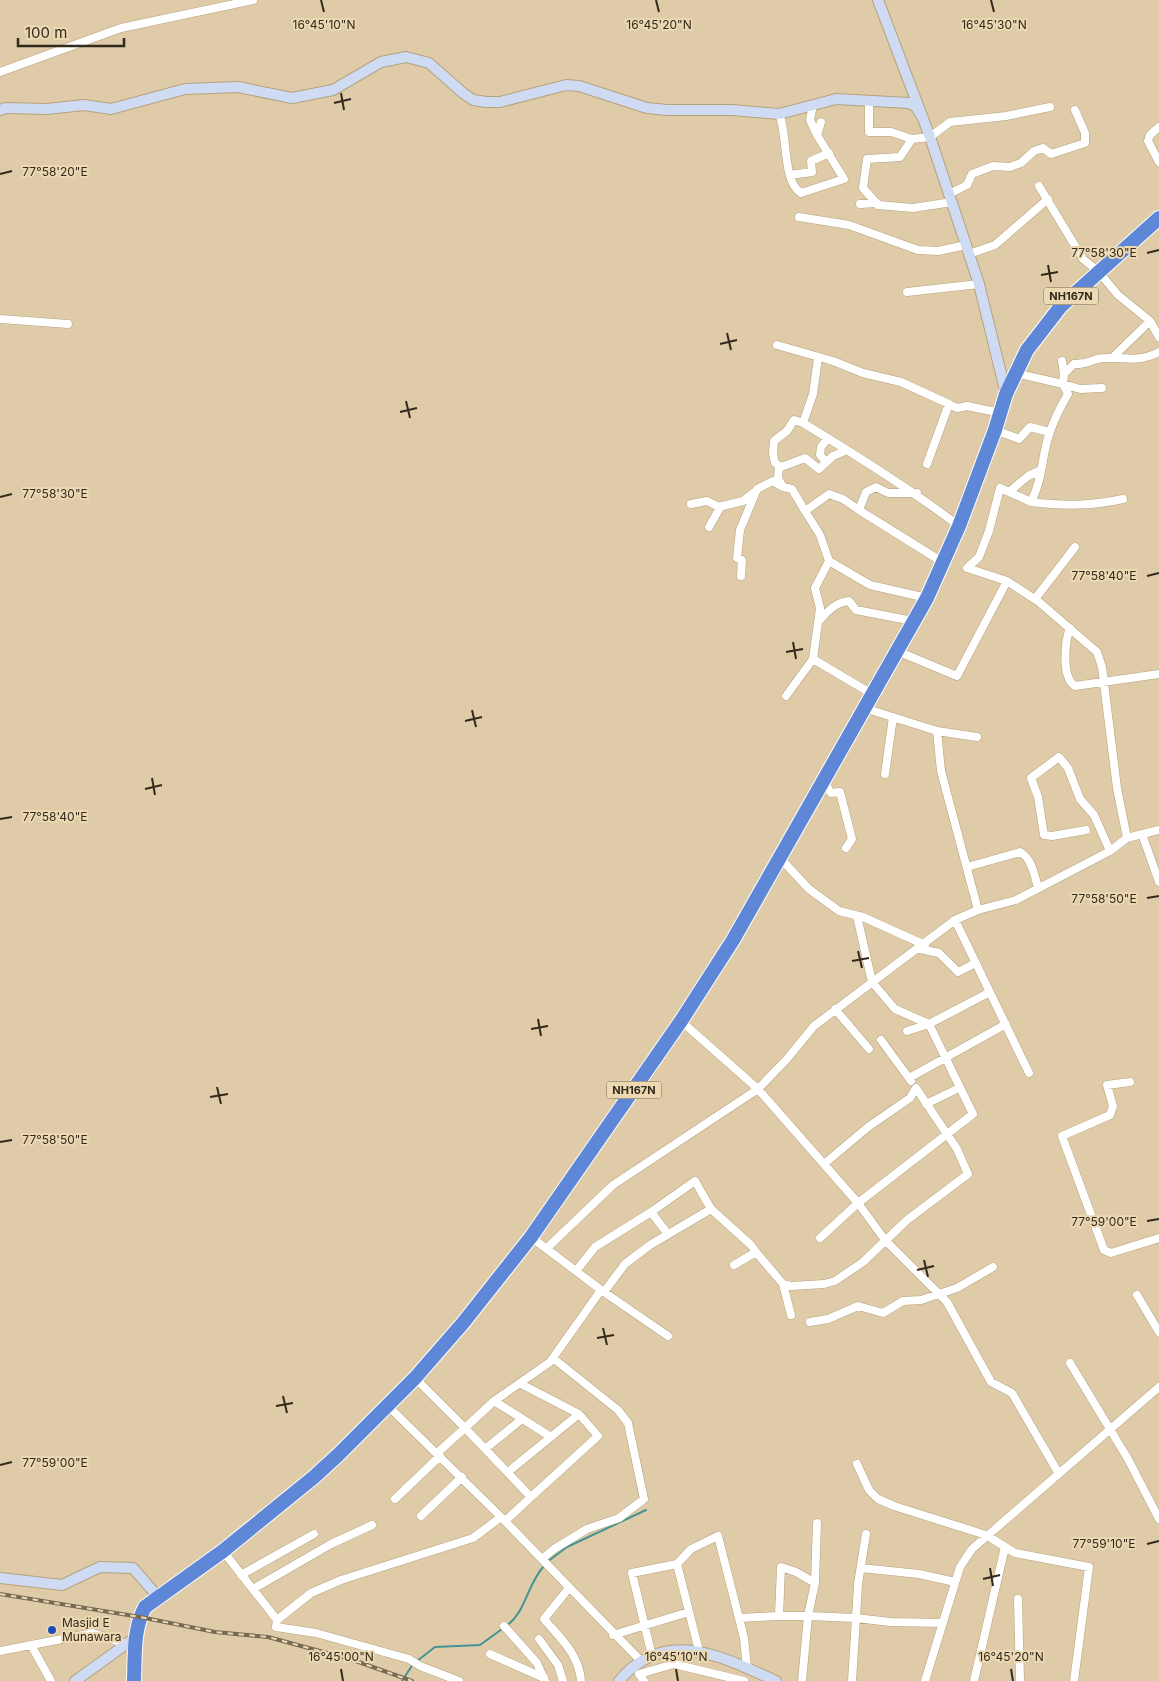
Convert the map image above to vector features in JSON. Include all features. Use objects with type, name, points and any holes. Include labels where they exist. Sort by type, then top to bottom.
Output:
[{"type":"highway","name":"NH167N","points":[[134,1681],[131,1641],[145,1607],[224,1551],[314,1478],[415,1378],[463,1323],[531,1237],[681,1021],[732,940],[927,598],[959,526],[995,430],[1006,394],[1027,350],[1061,306],[1159,218]]},
{"type":"street","points":[[0,72],[121,28],[253,0]]},
{"type":"street","points":[[878,0],[930,137],[968,250],[979,284],[1006,394]]},
{"type":"street","points":[[0,110],[84,105],[111,109],[194,89],[238,87],[292,98],[333,90],[382,62],[406,57],[429,62],[463,93],[473,100],[486,102],[500,102],[566,84],[579,86],[647,108],[667,110],[732,110],[779,114],[836,100],[910,103],[916,107],[923,118]]},
{"type":"street","points":[[869,102],[869,132],[891,132],[912,140],[930,137],[950,122],[1006,116],[1050,107]]},
{"type":"street","points":[[779,114],[783,122],[784,146],[790,175],[796,190],[801,193],[819,186],[838,183],[844,179],[810,120],[813,105]]},
{"type":"street","points":[[860,204],[877,203],[912,208],[951,198],[968,185],[972,174],[993,166],[1010,168],[1021,163],[1034,151],[1043,148],[1051,154],[1085,143],[1085,133],[1076,110]]},
{"type":"street","points":[[817,135],[822,122]]},
{"type":"street","points":[[1159,127],[1150,135],[1148,141],[1159,162]]},
{"type":"street","points":[[877,203],[863,188],[867,159],[900,157],[912,140]]},
{"type":"street","points":[[790,175],[812,172],[810,161],[829,153]]},
{"type":"street","points":[[1039,186],[1083,259],[1098,271],[1118,295],[1150,321],[1159,337]]},
{"type":"street","points":[[799,217],[850,225],[918,250],[968,250],[996,245],[1048,199]]},
{"type":"street","points":[[907,292],[979,284]]},
{"type":"street","points":[[0,319],[68,324]]},
{"type":"street","points":[[1112,358],[1150,321]]},
{"type":"street","points":[[777,346],[833,361],[863,373],[901,382],[957,408],[967,406],[1001,413]]},
{"type":"street","points":[[1064,374],[1074,364],[1085,365],[1103,358],[1137,359],[1159,352]]},
{"type":"street","points":[[803,423],[813,394],[818,358]]},
{"type":"street","points":[[1032,502],[1038,489],[1050,432],[1068,394],[1063,384],[1062,361]]},
{"type":"street","points":[[1015,373],[1080,389],[1102,388]]},
{"type":"street","points":[[927,464],[949,404]]},
{"type":"street","points":[[779,466],[775,463],[772,454],[774,440],[786,431],[794,420],[803,423],[917,493],[959,526]]},
{"type":"street","points":[[995,430],[1019,439],[1030,427],[1050,432]]},
{"type":"street","points":[[826,462],[820,455],[821,447],[828,438]]},
{"type":"street","points":[[779,466],[805,458],[819,469],[833,456],[847,450]]},
{"type":"street","points":[[779,466],[778,478],[783,487]]},
{"type":"street","points":[[1009,492],[1028,476],[1041,470]]},
{"type":"street","points":[[691,504],[707,501],[721,506],[743,501],[757,489],[773,481],[783,487],[792,489],[820,535],[829,561],[870,586],[927,598]]},
{"type":"street","points":[[859,510],[866,492],[876,487],[888,493],[917,493]]},
{"type":"street","points":[[1123,499],[1098,505],[1069,506],[1032,502],[1000,488],[989,531],[979,557],[967,568],[1006,582],[1035,599],[1097,652],[1104,682],[1117,788],[1127,838]]},
{"type":"street","points":[[741,576],[742,560],[737,558],[740,530],[757,489]]},
{"type":"street","points":[[805,511],[829,494],[843,499],[944,563]]},
{"type":"street","points":[[709,527],[721,506]]},
{"type":"street","points":[[1035,599],[1075,547]]},
{"type":"street","points":[[786,696],[813,659],[820,608],[815,588],[829,561]]},
{"type":"street","points":[[897,651],[956,676],[1006,582]]},
{"type":"street","points":[[819,621],[830,609],[842,602],[849,601],[856,610],[913,621]]},
{"type":"street","points":[[1070,628],[1064,650],[1071,684],[1075,686],[1159,674]]},
{"type":"street","points":[[813,659],[872,694]]},
{"type":"street","points":[[864,708],[937,731],[977,737]]},
{"type":"street","points":[[885,774],[893,717]]},
{"type":"street","points":[[937,731],[941,771],[978,910]]},
{"type":"street","points":[[1086,830],[1052,836],[1044,834],[1038,797],[1031,778],[1059,757],[1068,768],[1080,799],[1094,815],[1110,851]]},
{"type":"street","points":[[823,780],[831,792],[840,792],[852,839],[846,848]]},
{"type":"street","points":[[547,1248],[614,1184],[758,1089],[814,1026],[922,947],[955,920],[978,910],[1016,900],[1110,851],[1127,838],[1159,830]]},
{"type":"street","points":[[1142,834],[1159,882]]},
{"type":"street","points":[[967,867],[1020,852],[1023,853],[1032,867],[1038,888]]},
{"type":"street","points":[[779,857],[810,889],[839,911],[857,916],[922,947],[939,953],[958,972],[976,963]]},
{"type":"street","points":[[820,1238],[858,1204],[973,1114],[929,1024],[895,1009],[872,982],[857,916]]},
{"type":"street","points":[[955,920],[1029,1073]]},
{"type":"street","points":[[907,1031],[929,1024],[990,992]]},
{"type":"street","points":[[835,1009],[869,1049]]},
{"type":"street","points":[[681,1021],[758,1089],[858,1204],[885,1240],[947,1302],[991,1382],[1012,1393],[1059,1474]]},
{"type":"street","points":[[909,1078],[1006,1024]]},
{"type":"street","points":[[783,1284],[791,1286],[824,1284],[835,1281],[863,1262],[885,1240],[968,1174],[947,1135],[881,1040]]},
{"type":"street","points":[[1130,1082],[1107,1085],[1114,1106],[1110,1114],[1062,1136],[1104,1250],[1111,1253],[1159,1238]]},
{"type":"street","points":[[824,1164],[868,1127],[910,1098],[916,1088]]},
{"type":"street","points":[[926,1104],[959,1088]]},
{"type":"street","points":[[576,1271],[595,1247],[651,1212],[695,1181],[711,1209],[751,1244],[783,1284],[791,1315]]},
{"type":"street","points":[[395,1499],[494,1401],[521,1384],[553,1358],[602,1291],[625,1264],[668,1234],[711,1209]]},
{"type":"street","points":[[651,1212],[668,1234]]},
{"type":"street","points":[[531,1237],[602,1291],[668,1336]]},
{"type":"street","points":[[734,1265],[756,1252]]},
{"type":"street","points":[[810,1322],[840,1315],[858,1306],[883,1313],[903,1301],[921,1300],[957,1288],[993,1266]]},
{"type":"street","points":[[1137,1295],[1159,1332]]},
{"type":"street","points":[[542,1559],[554,1548],[587,1529],[619,1518],[644,1499],[628,1423],[618,1410],[594,1389],[553,1358]]},
{"type":"street","points":[[1070,1363],[1111,1429],[1159,1519]]},
{"type":"street","points":[[415,1378],[508,1472],[531,1498]]},
{"type":"street","points":[[459,1681],[420,1666],[409,1659],[316,1633],[276,1627],[277,1620],[311,1593],[341,1580],[474,1538],[531,1498],[570,1460],[598,1438],[597,1434],[579,1414],[521,1384]]},
{"type":"street","points":[[927,1680],[942,1623],[964,1561],[986,1535],[1159,1387]]},
{"type":"street","points":[[494,1401],[551,1436]]},
{"type":"street","points":[[387,1405],[462,1477],[613,1635],[641,1661]]},
{"type":"street","points":[[508,1472],[579,1414]]},
{"type":"street","points":[[485,1449],[522,1419]]},
{"type":"street","points":[[857,1464],[869,1490],[878,1499],[894,1506],[986,1535],[1015,1554],[1089,1567],[1074,1681]]},
{"type":"street","points":[[420,1516],[462,1477]]},
{"type":"street","points":[[802,1681],[808,1616],[814,1584],[817,1523]]},
{"type":"street","points":[[252,1589],[331,1544],[372,1525]]},
{"type":"street","points":[[242,1575],[314,1534]]},
{"type":"street","points":[[852,1681],[856,1618],[866,1534]]},
{"type":"street","points":[[652,1656],[632,1573],[677,1564],[690,1549],[718,1536],[752,1670]]},
{"type":"street","points":[[974,1681],[1005,1547]]},
{"type":"street","points":[[224,1551],[277,1620]]},
{"type":"street","points":[[677,1564],[699,1651]]},
{"type":"street","points":[[0,1578],[62,1585],[100,1566],[133,1568],[159,1598]]},
{"type":"street","points":[[779,1616],[781,1567],[796,1572],[814,1584]]},
{"type":"street","points":[[861,1568],[919,1574],[955,1582]]},
{"type":"street","points":[[570,1588],[544,1618],[575,1656],[580,1668],[581,1681]]},
{"type":"street","points":[[1018,1599],[1020,1681]]},
{"type":"street","points":[[613,1635],[689,1612]]},
{"type":"street","points":[[739,1618],[808,1616],[856,1618],[890,1622],[942,1623]]},
{"type":"street","points":[[504,1626],[537,1663],[544,1680]]},
{"type":"street","points":[[0,1651],[93,1634],[131,1641]]},
{"type":"street","points":[[539,1639],[558,1665],[563,1681]]},
{"type":"street","points":[[75,1681],[131,1641]]},
{"type":"street","points":[[31,1645],[51,1681]]},
{"type":"street","points":[[619,1681],[630,1667],[652,1656],[674,1651],[699,1651],[724,1657],[776,1681]]},
{"type":"street","points":[[490,1654],[544,1680]]},
{"type":"street","points":[[634,1681],[674,1664],[744,1681]]},
{"type":"waterway","points":[[547,1562],[567,1547],[646,1510]]},
{"type":"waterway","points":[[506,1626],[518,1613],[538,1573],[544,1566]]},
{"type":"waterway","points":[[417,1661],[435,1647],[480,1645],[502,1629]]},
{"type":"waterway","points":[[402,1681],[413,1664]]},
{"type":"railway","points":[[0,1594],[140,1617],[215,1632],[268,1637],[353,1660],[412,1681]]},
{"type":"place","name":"Masjid E Munawara","points":[[52,1630]]}]
